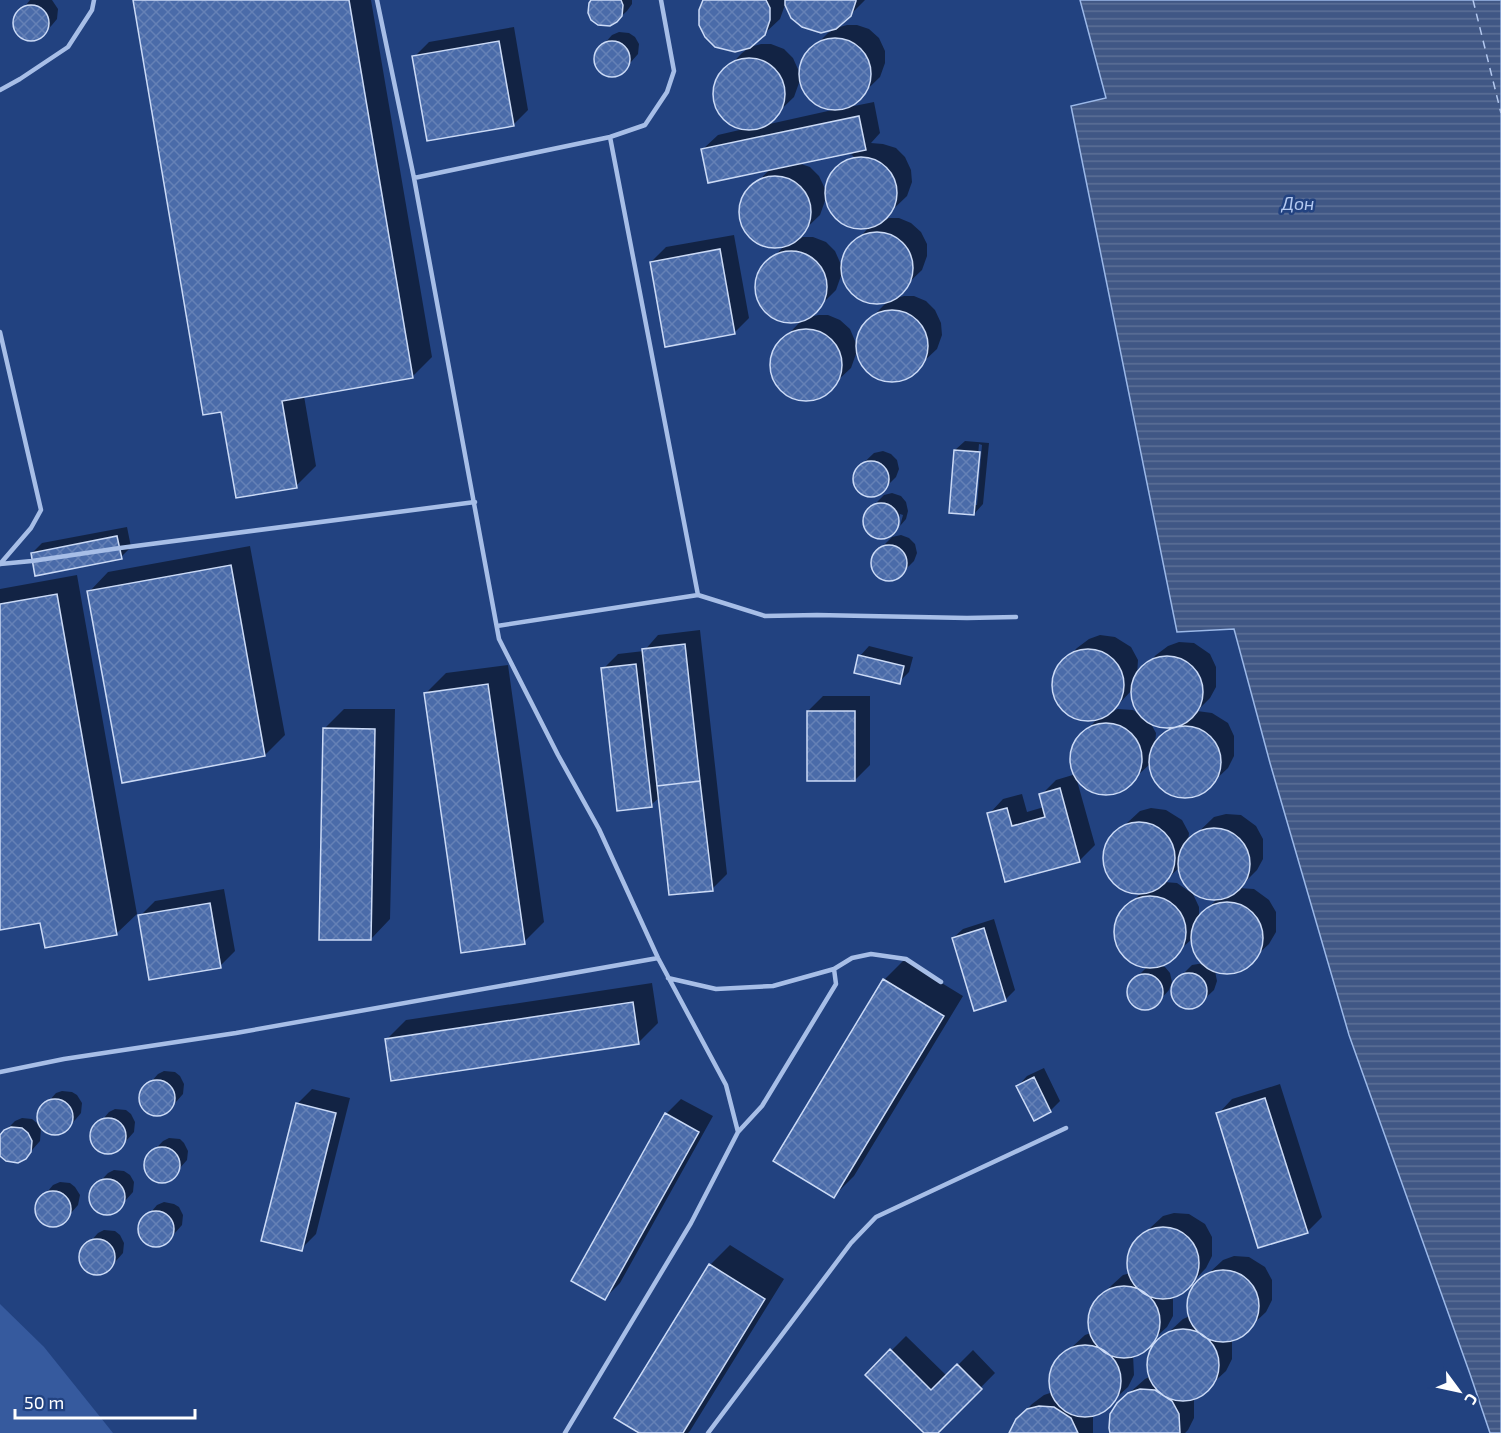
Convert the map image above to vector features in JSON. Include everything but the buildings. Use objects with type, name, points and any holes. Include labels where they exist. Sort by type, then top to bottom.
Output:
[{"type":"lane","points":[[0,90],[20,80],[68,47],[92,10],[94,0]]},
{"type":"lane","points":[[377,0],[414,178],[500,639],[558,755],[599,829],[668,978],[726,1085],[738,1132]]},
{"type":"lane","points":[[414,178],[610,137],[645,125],[667,92],[674,71],[661,0]]},
{"type":"lane","points":[[610,137],[698,595]]},
{"type":"lane","points":[[0,332],[41,510],[32,528],[0,564]]},
{"type":"lane","points":[[0,564],[475,502]]},
{"type":"lane","points":[[497,626],[698,595],[765,616],[1016,617]]},
{"type":"lane","points":[[668,978],[716,989],[773,986],[834,969],[852,958],[871,954],[906,959],[941,982]]},
{"type":"lane","points":[[0,1072],[64,1059],[236,1033],[658,957]]},
{"type":"lane","points":[[565,1433],[691,1223],[738,1132],[762,1106],[836,984],[834,969]]},
{"type":"lane","points":[[708,1433],[851,1243],[876,1217],[1066,1128]]},
{"type":"shaded area","points":[[0,1304],[44,1347],[113,1433],[0,1433]]},
{"type":"water","name":"Дон","points":[[1080,0],[1501,0],[1501,1433],[1490,1433],[1349,1035],[1270,763],[1234,629],[1177,632],[1071,106],[1106,98]]},
{"type":"ferry route","points":[[1473,0],[1501,113]]}]
